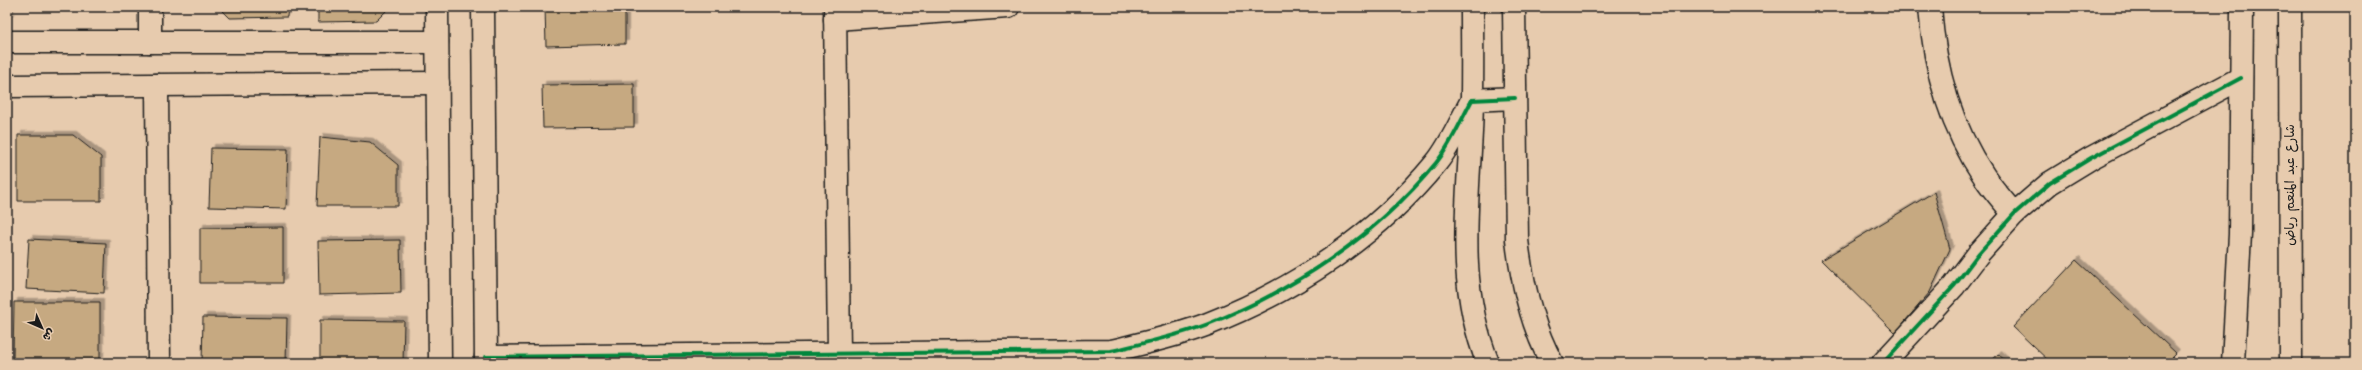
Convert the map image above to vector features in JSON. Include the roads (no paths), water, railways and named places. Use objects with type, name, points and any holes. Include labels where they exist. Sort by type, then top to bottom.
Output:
[{"type":"street","points":[[150,7],[150,42]]},
{"type":"street","points":[[437,7],[440,363]]},
{"type":"street","points":[[483,7],[486,360],[1111,351],[1159,340],[1207,324],[1252,305],[1296,282],[1335,256],[1371,228],[1406,196],[1437,162],[1472,100]]},
{"type":"street","points":[[839,354],[835,13],[1008,7]]},
{"type":"street","points":[[1472,7],[1472,100],[1466,275],[1471,310],[1488,363]]},
{"type":"street","points":[[1514,7],[1517,240],[1521,273],[1536,327],[1552,363]]},
{"type":"street","points":[[1930,7],[1933,42],[1943,90],[1960,135],[1984,177],[2014,214]]},
{"type":"street","points":[[2233,363],[2239,242],[2242,7]]},
{"type":"street","name":"شارع عبد المنعم رياض","points":[[2290,7],[2292,363]]},
{"type":"street","points":[[7,42],[437,42]]},
{"type":"street","points":[[1883,363],[1954,286],[1979,253],[2014,214],[2050,183],[2090,158],[2241,78]]},
{"type":"street","points":[[7,86],[438,83]]},
{"type":"street","points":[[157,85],[159,363]]},
{"type":"street","points":[[1472,100],[1515,98]]}]
